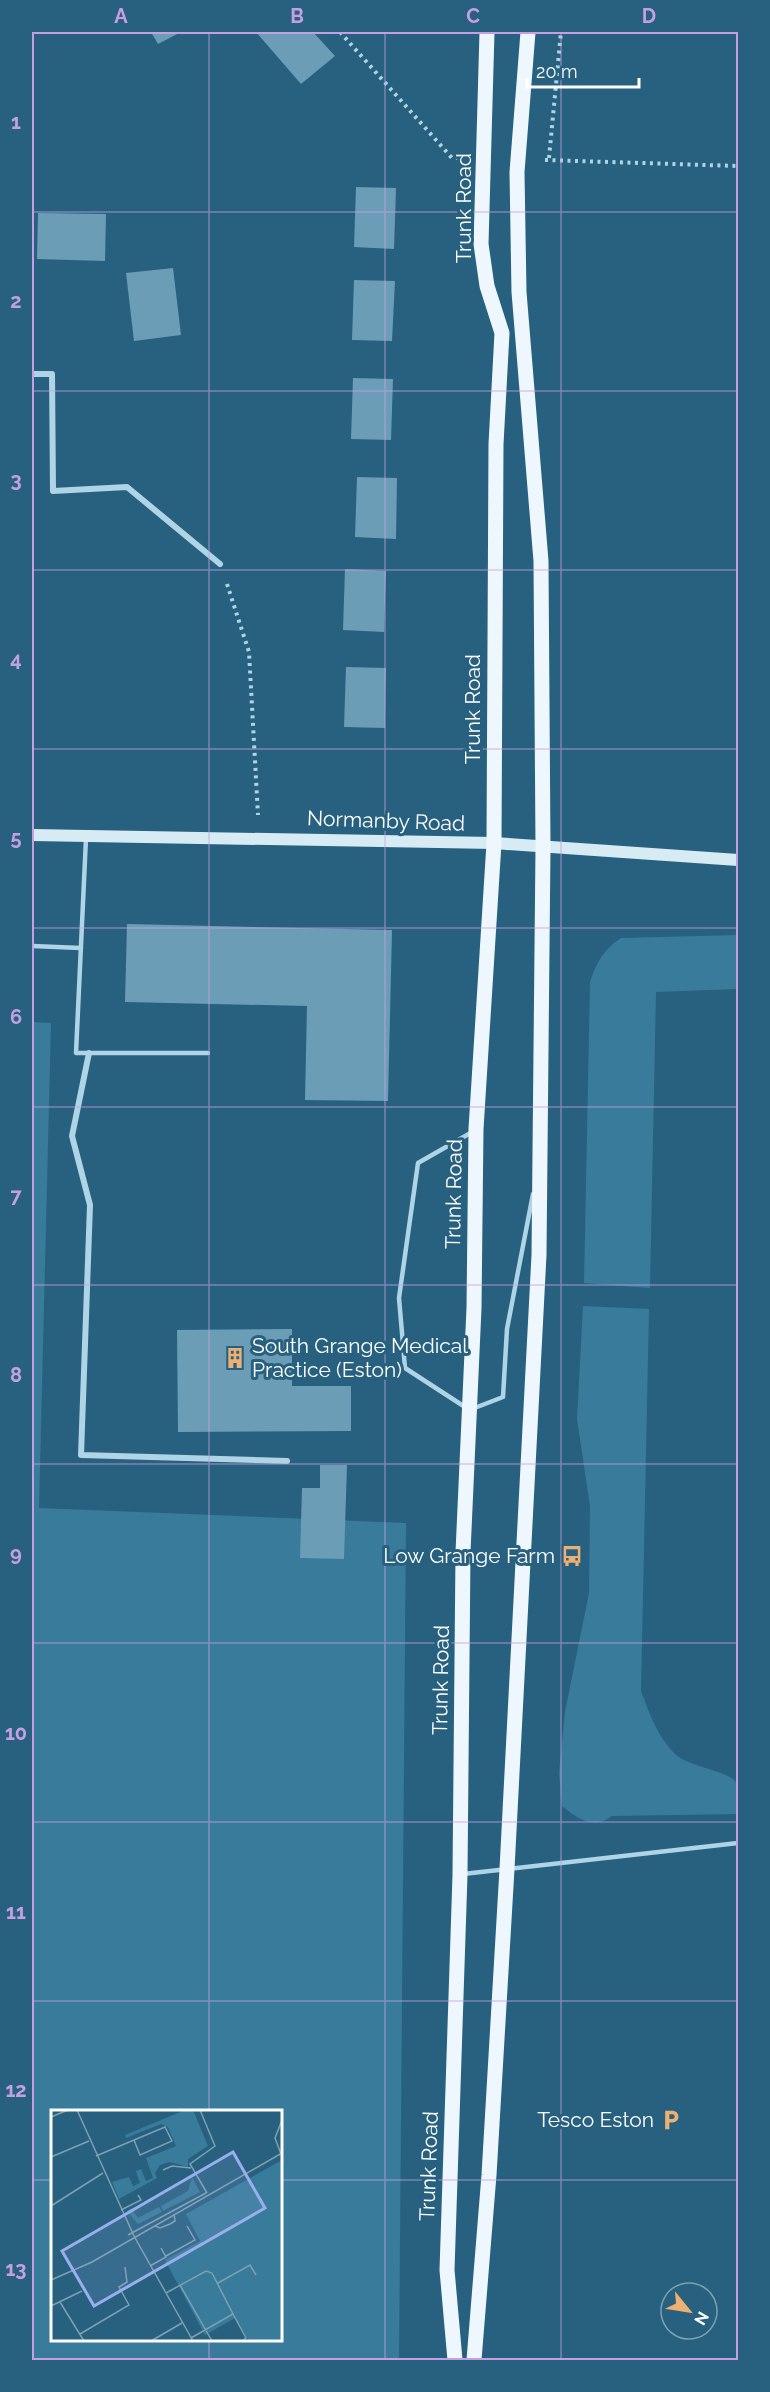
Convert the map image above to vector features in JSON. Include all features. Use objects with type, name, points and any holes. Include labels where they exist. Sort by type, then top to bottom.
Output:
[{"type":"main road","name":"Trunk Road","points":[[455,2361],[447,2270],[460,1875],[463,1552],[476,1129],[494,843],[496,444],[502,333],[487,286],[481,244],[487,32]]},
{"type":"main road","points":[[474,2361],[489,2175],[507,1869],[539,1255],[543,847],[541,561],[519,292],[517,171],[528,32]]},
{"type":"street","points":[[32,374],[52,374],[53,491],[127,487],[220,564]]},
{"type":"street","name":"Normanby Road","points":[[32,835],[259,837],[494,843],[738,860]]},
{"type":"street","points":[[89,1053],[72,1136],[90,1205],[81,1455],[286,1461]]},
{"type":"lane","points":[[86,835],[76,1053],[208,1053]]},
{"type":"lane","points":[[32,946],[81,948]]},
{"type":"lane","points":[[476,1129],[418,1163],[399,1298],[405,1368],[469,1410],[503,1397],[507,1329],[540,1155]]},
{"type":"lane","points":[[460,1875],[738,1843]]},
{"type":"path","points":[[340,32],[452,158],[485,163]]},
{"type":"path","points":[[549,158],[561,32]]},
{"type":"path","points":[[517,171],[549,158],[738,166]]},
{"type":"path","points":[[220,564],[249,652],[259,837]]},
{"type":"shaded area","points":[[738,935],[738,989],[656,992],[650,1288],[584,1283],[590,982],[595,968],[605,952],[621,938]]},
{"type":"shaded area","points":[[32,1022],[51,1023],[39,1508],[406,1523],[399,2360],[32,2360]]},
{"type":"shaded area","points":[[583,1306],[649,1309],[641,1691],[658,1731],[674,1753],[690,1763],[729,1776],[735,1781],[740,1800],[738,1814],[612,1816],[605,1820],[592,1822],[580,1819],[562,1806],[559,1773],[565,1712],[589,1593],[590,1506],[577,1419]]},
{"type":"building","points":[[151,32],[181,32],[158,44]]},
{"type":"building","points":[[256,32],[313,32],[335,56],[301,84]]},
{"type":"building","points":[[356,187],[396,188],[394,249],[354,247]]},
{"type":"building","points":[[38,213],[106,214],[105,261],[37,259]]},
{"type":"building","points":[[173,268],[181,335],[134,341],[126,273]]},
{"type":"building","points":[[354,280],[395,281],[392,341],[352,340]]},
{"type":"building","points":[[353,378],[393,379],[391,440],[351,439]]},
{"type":"building","points":[[357,477],[397,478],[396,539],[355,537]]},
{"type":"building","points":[[345,569],[386,571],[384,632],[343,630]]},
{"type":"building","points":[[346,667],[386,668],[385,728],[344,727]]},
{"type":"building","points":[[127,924],[392,930],[388,1101],[305,1100],[307,1006],[125,1002]]},
{"type":"building","name":"South Grange Medical Practice (Eston)","points":[[292,1329],[292,1386],[351,1386],[351,1431],[178,1432],[177,1330]]},
{"type":"building","points":[[320,1465],[347,1465],[344,1559],[300,1558],[302,1488],[320,1488]]},
{"type":"place","name":"South Grange Medical Practice (Eston)","points":[[235,1358]]},
{"type":"place","name":"Low Grange Farm","points":[[572,1556]]},
{"type":"place","name":"Tesco Eston","points":[[671,2120]]}]
